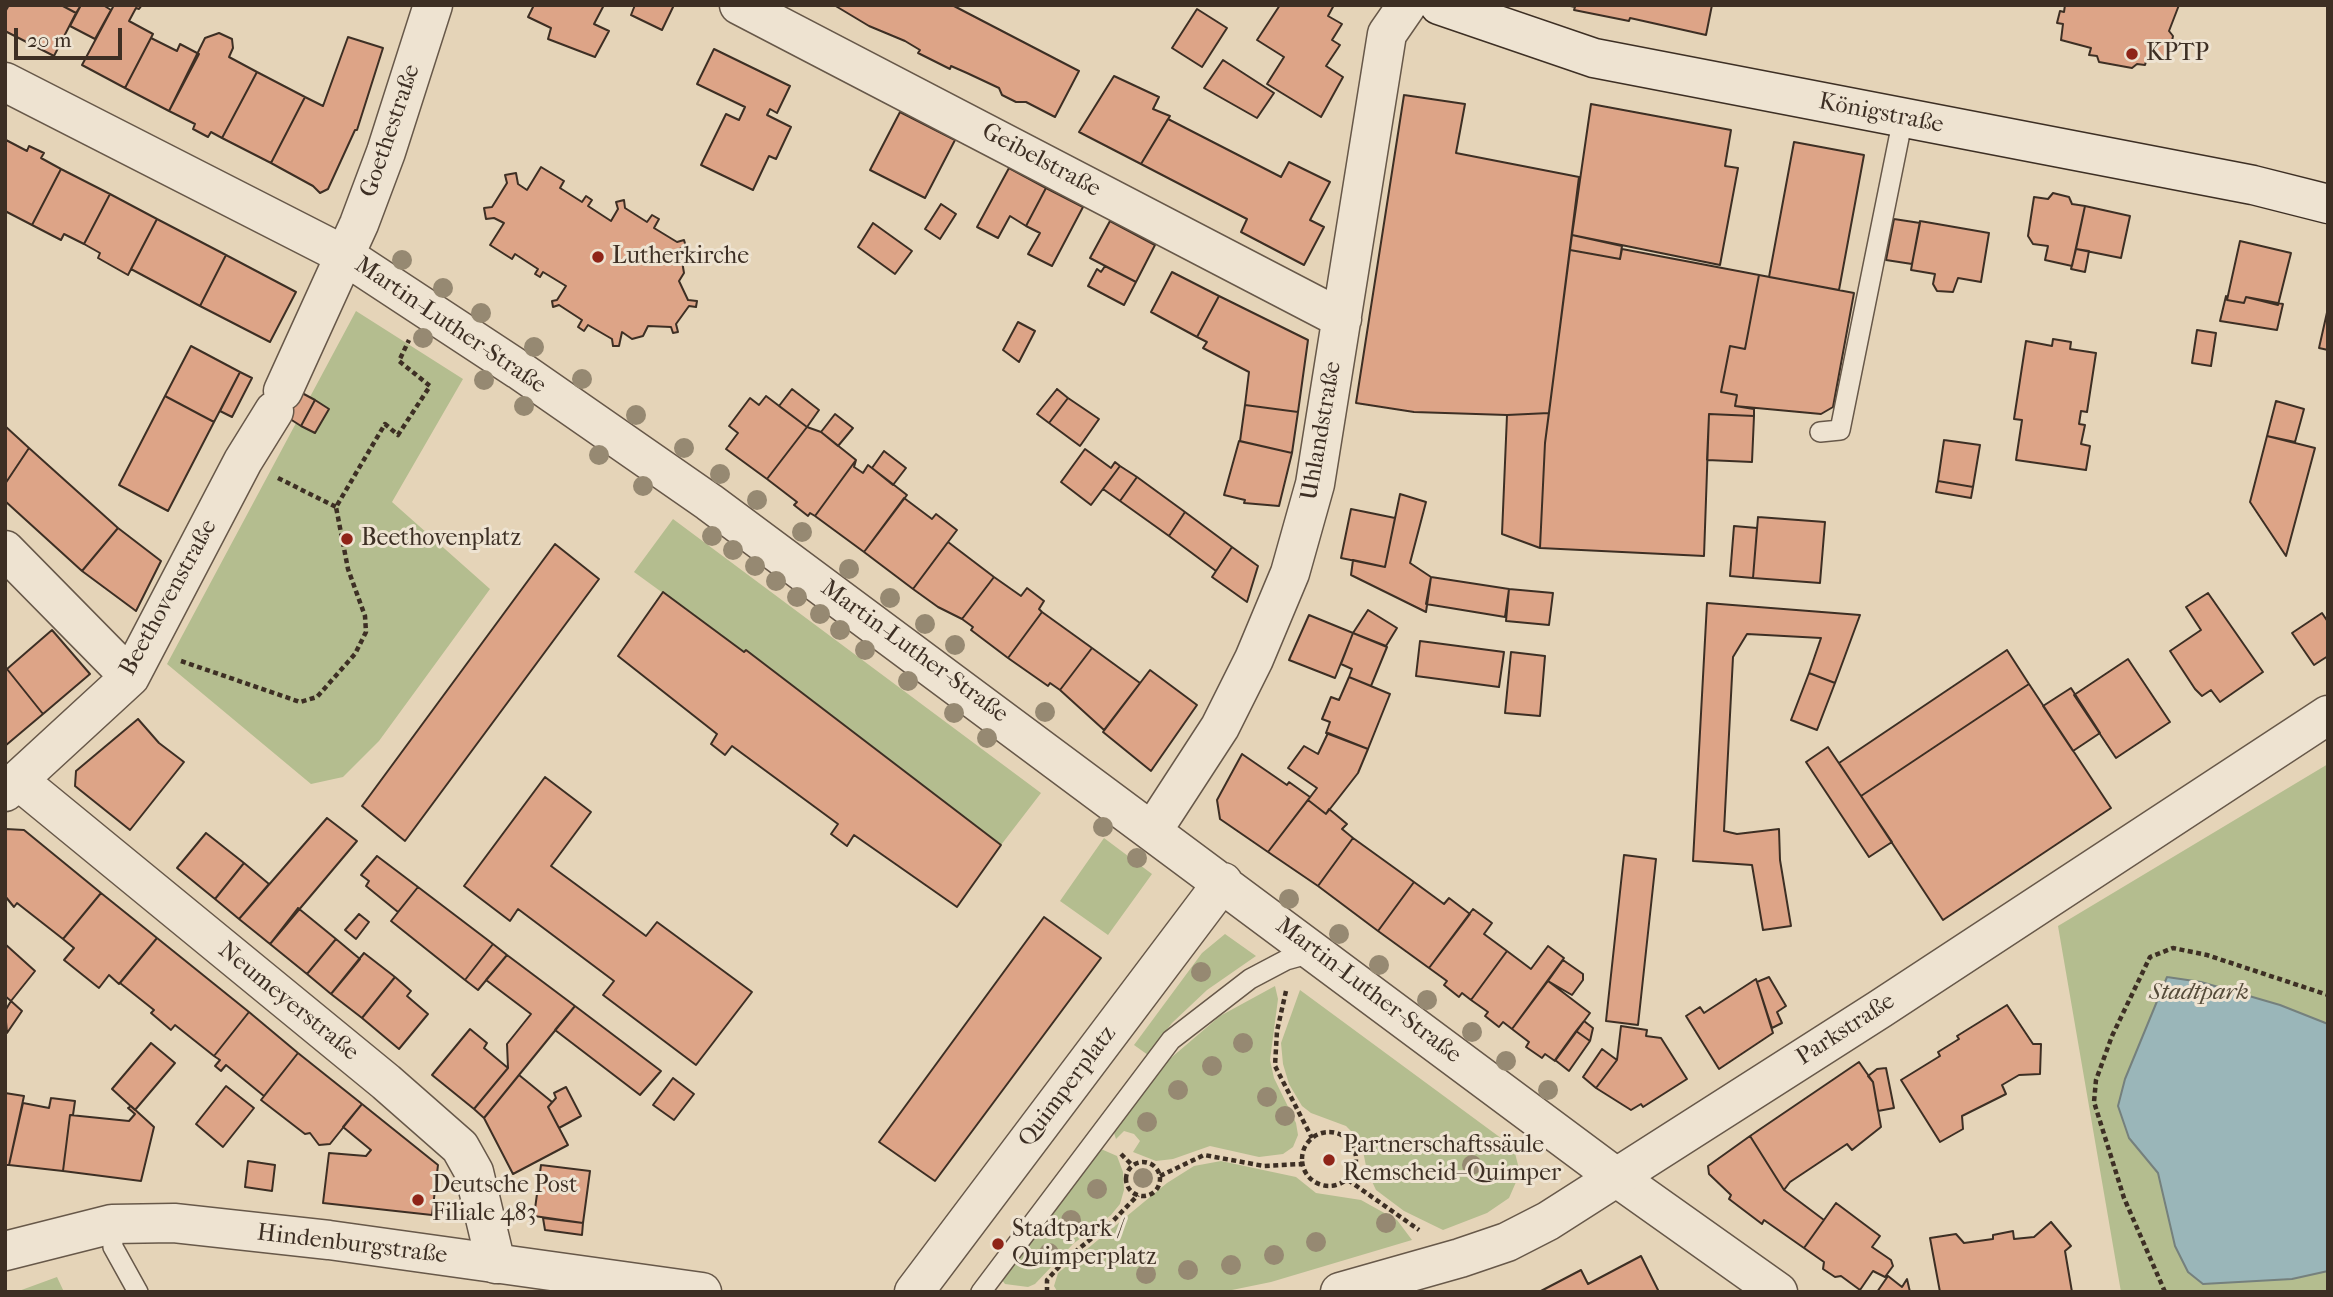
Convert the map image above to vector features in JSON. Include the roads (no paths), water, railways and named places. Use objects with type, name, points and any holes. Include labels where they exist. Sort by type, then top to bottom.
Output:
[{"type":"street","name":"Goethestraße","points":[[344,255],[386,152],[433,5]]},
{"type":"street","name":"Geibelstraße","points":[[739,5],[1342,319]]},
{"type":"street","name":"Uhlandstraße","points":[[1153,830],[1220,727],[1254,659],[1290,573],[1315,484],[1387,34],[1407,5]]},
{"type":"street","name":"Königstraße","points":[[1439,5],[1594,58],[2253,185],[2328,204]]},
{"type":"street","name":"Martin-Luther-Straße","points":[[5,82],[344,255],[709,502],[1092,784],[1616,1177],[1778,1292]]},
{"type":"street","name":"Beethovenstraße","points":[[12,787],[137,661],[243,461],[279,401],[344,255]]},
{"type":"street","points":[[5,550],[137,661]]},
{"type":"street","name":"Parkstraße","points":[[1340,1292],[1460,1258],[1507,1242],[1548,1222],[1880,1009],[2328,715]]},
{"type":"street","name":"Neumeyerstraße","points":[[12,787],[386,1082],[460,1147],[474,1172],[496,1264]]},
{"type":"street","name":"Quimperplatz","points":[[914,1292],[1223,882]]},
{"type":"street","name":"Hindenburgstraße","points":[[7,1249],[112,1224],[184,1224],[702,1292]]},
{"type":"lane","points":[[1821,432],[1840,430],[1902,118]]},
{"type":"lane","points":[[981,1292],[1171,1040],[1250,979],[1286,960],[1316,952]]},
{"type":"lane","points":[[112,1224],[113,1247],[138,1292]]},
{"type":"water","points":[[2167,977],[2201,982],[2280,1005],[2328,1024],[2328,1271],[2292,1279],[2203,1284],[2188,1272],[2175,1246],[2158,1173],[2129,1138],[2118,1106],[2125,1079]]},
{"type":"place","name":"KPTP","points":[[2132,54]]},
{"type":"place","name":"Lutherkirche","points":[[598,257]]},
{"type":"place","name":"Beethovenplatz","points":[[347,539]]},
{"type":"place","name":"Partnerschaftssäule Remscheid–Quimper","points":[[1329,1160]]},
{"type":"place","name":"Deutsche Post Filiale 483","points":[[418,1200]]},
{"type":"place","name":"Stadtpark / Quimperplatz","points":[[998,1244]]},
{"type":"park label","name":"Stadtpark","points":[[2199,993]]}]
